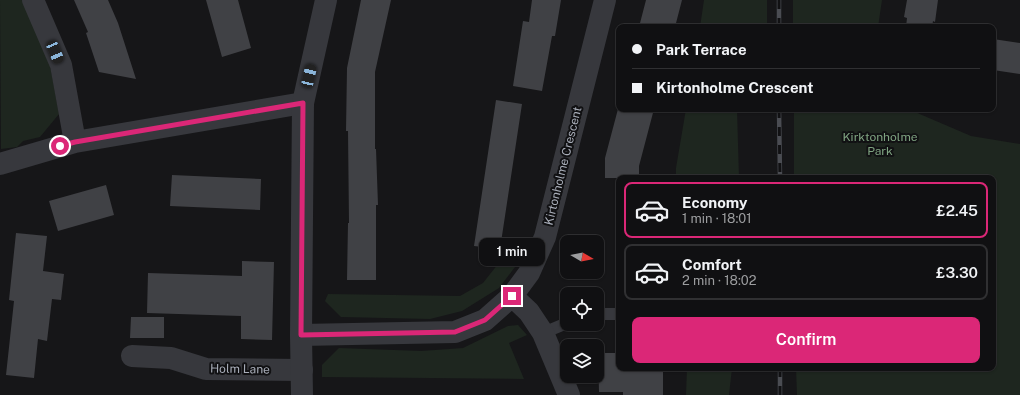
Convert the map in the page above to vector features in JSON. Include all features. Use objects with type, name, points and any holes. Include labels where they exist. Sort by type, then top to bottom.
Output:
[{"type":"street","points":[[33,0],[61,65],[75,142]]},
{"type":"street","points":[[302,395],[301,335],[303,103],[326,0]]},
{"type":"street","name":"Kirtonholme Crescent","points":[[301,335],[455,332],[485,320],[512,296],[529,273],[545,237],[605,0]]},
{"type":"street","points":[[0,164],[75,142],[303,103]]},
{"type":"street","points":[[512,296],[529,312],[543,333],[569,395]]},
{"type":"street","name":"Holm Lane","points":[[132,356],[171,358],[206,369],[302,370]]},
{"type":"lane","points":[[604,314],[616,314]]},
{"type":"lane","points":[[543,333],[560,326]]},
{"type":"green space","points":[[0,0],[23,0],[50,65],[59,114],[40,137],[23,141],[17,147],[1,149]]},
{"type":"green space","points":[[704,0],[767,0],[767,24],[700,24]]},
{"type":"green space","points":[[793,0],[882,0],[878,24],[793,24]]},
{"type":"green space","points":[[685,112],[737,112],[739,175],[676,175]]},
{"type":"green space","name":"Kirktonholme Park","points":[[794,112],[915,112],[971,136],[1020,144],[1020,395],[797,395],[796,371],[996,371],[996,175],[794,175]]},
{"type":"green space","points":[[498,264],[515,267],[499,288],[462,311],[430,319],[341,317],[325,301],[328,294],[460,296],[483,283]]},
{"type":"green space","points":[[518,325],[527,335],[509,343],[524,379],[322,377],[322,365],[339,348],[421,351],[463,348],[508,326]]},
{"type":"green space","points":[[687,371],[732,371],[729,395],[686,395]]},
{"type":"building","points":[[74,0],[108,0],[118,23],[136,79],[99,72],[86,33],[88,32]]},
{"type":"building","points":[[206,0],[238,0],[251,48],[222,57]]},
{"type":"building","points":[[361,0],[391,0],[375,72],[375,149],[378,205],[376,205],[376,280],[347,280],[349,223],[348,131],[346,131],[347,68]]},
{"type":"building","points":[[532,0],[561,0],[555,36],[552,36],[542,91],[513,86],[523,21],[529,22]]},
{"type":"building","points":[[646,0],[682,0],[676,24],[640,24]]},
{"type":"building","points":[[907,0],[938,0],[935,22],[933,21],[932,24],[906,24],[907,18],[904,17]]},
{"type":"building","points":[[996,39],[1020,43],[1020,74],[996,70]]},
{"type":"building","points":[[496,100],[522,104],[500,249],[474,246]]},
{"type":"building","points":[[617,112],[653,112],[639,166],[639,175],[616,175],[616,178],[605,178],[605,158]]},
{"type":"building","points":[[172,175],[261,179],[260,210],[170,206]]},
{"type":"building","points":[[106,185],[114,215],[58,231],[49,201]]},
{"type":"building","points":[[16,233],[47,236],[43,271],[64,274],[61,300],[52,299],[47,341],[38,339],[34,378],[6,375],[14,301],[9,300]]},
{"type":"building","points":[[242,261],[274,262],[272,340],[241,339],[241,316],[147,313],[148,273],[242,276]]},
{"type":"building","points":[[131,317],[164,317],[164,338],[130,338]]},
{"type":"building","points":[[604,353],[616,353],[616,371],[663,371],[663,395],[623,395],[623,392],[599,392],[599,383],[604,383]]},
{"type":"railway","points":[[779,0],[779,24]]},
{"type":"railway","points":[[779,112],[780,175]]},
{"type":"railway","points":[[780,371],[780,395]]},
{"type":"route","points":[[60,146],[75,142],[303,103],[301,335],[455,332],[485,320],[512,296]]}]
